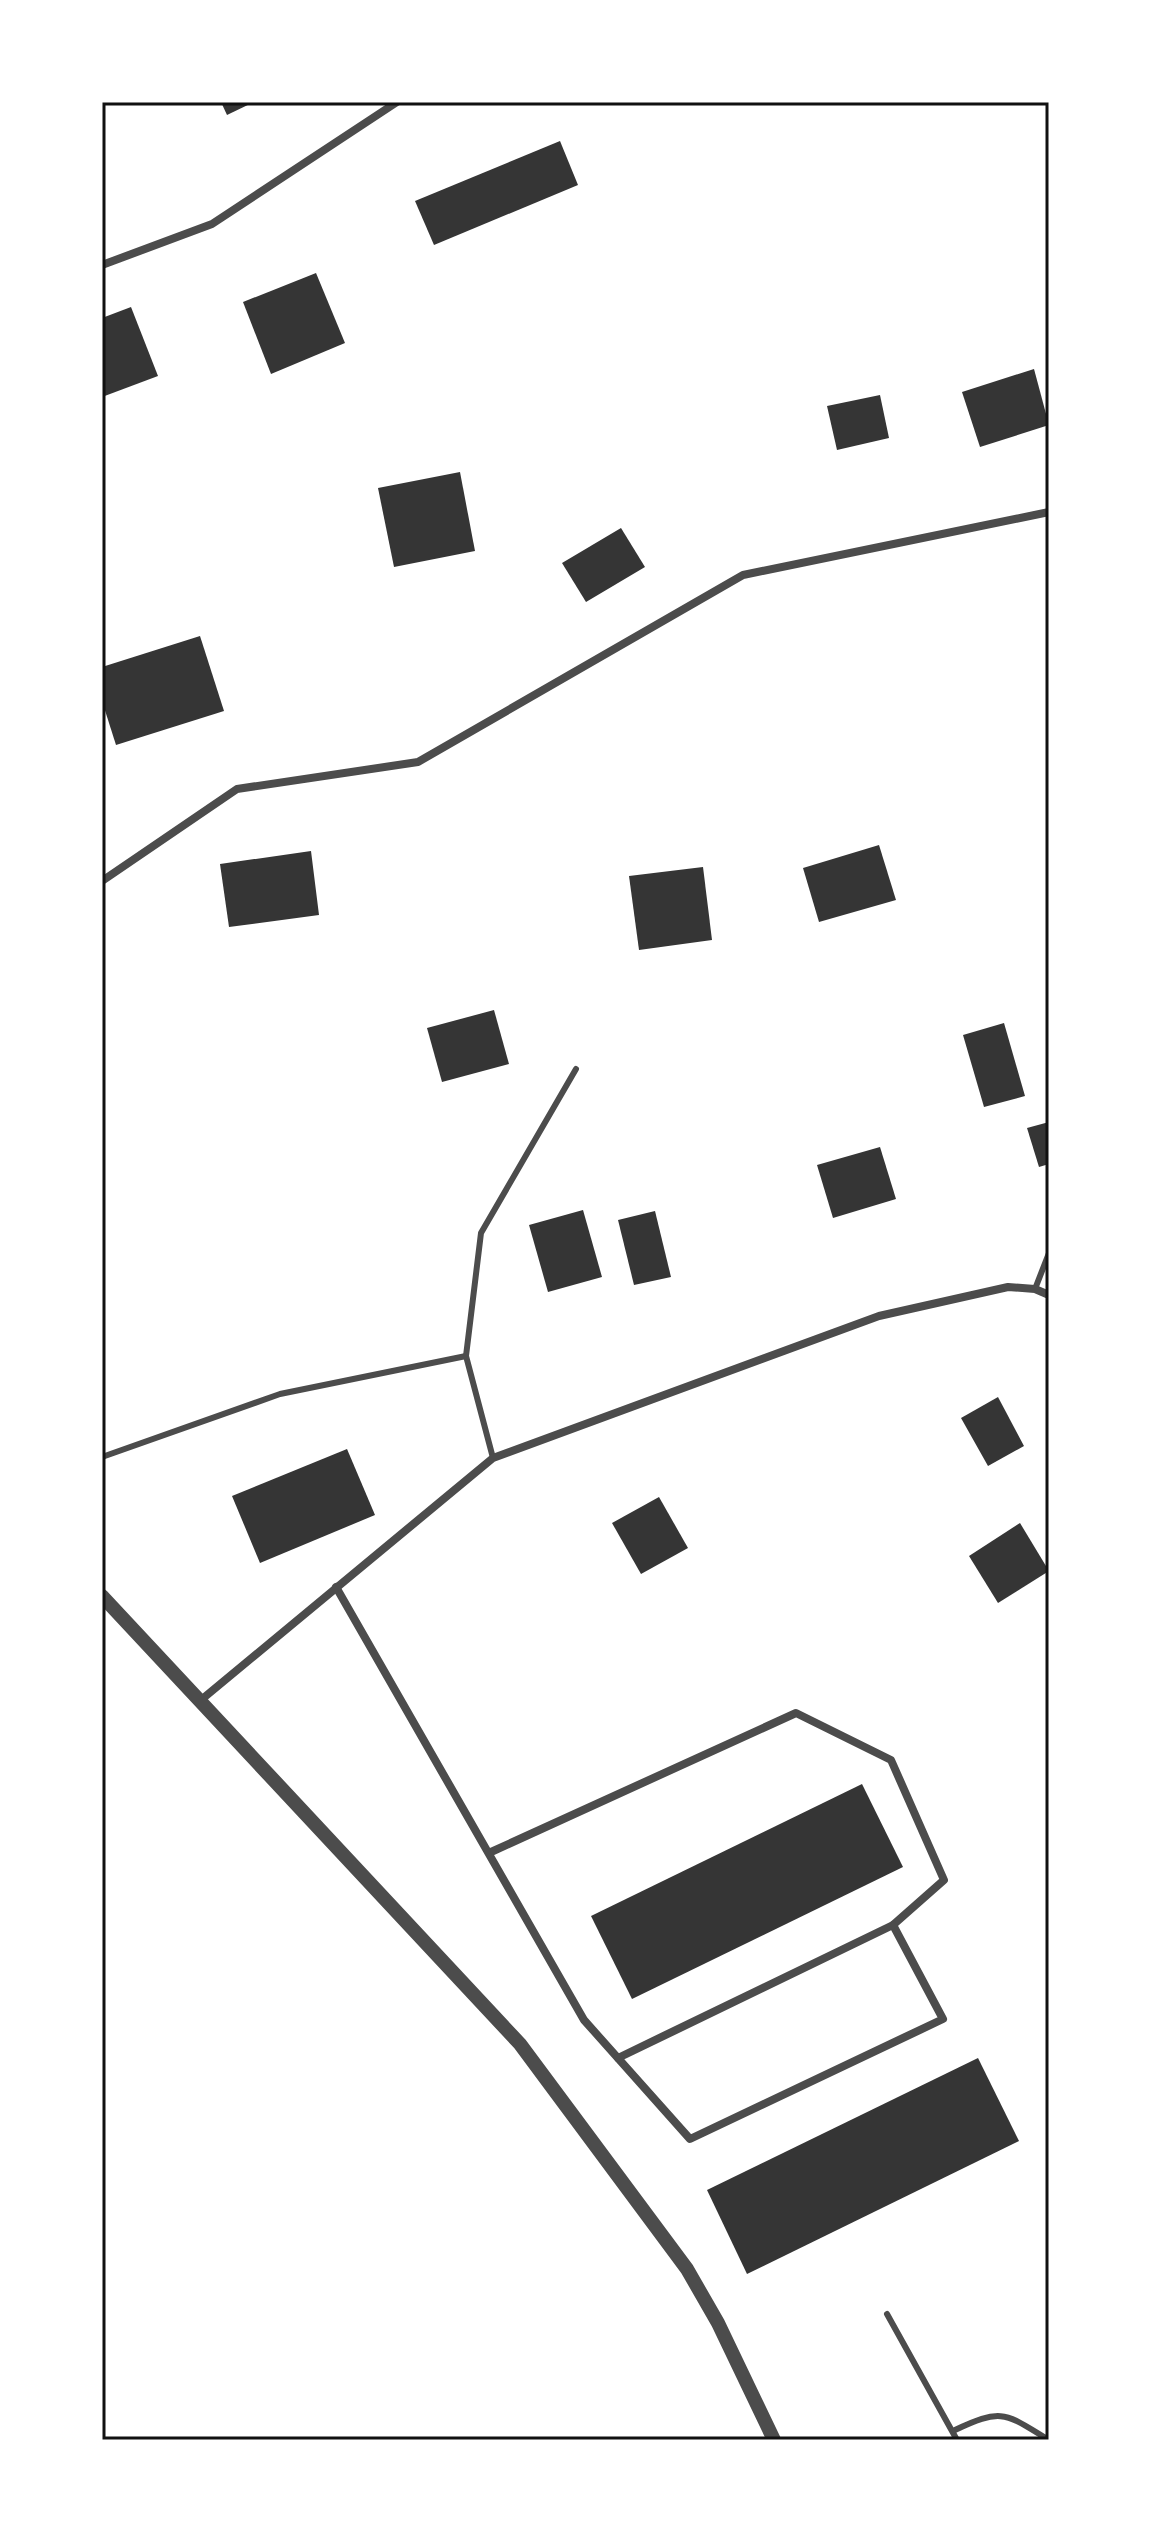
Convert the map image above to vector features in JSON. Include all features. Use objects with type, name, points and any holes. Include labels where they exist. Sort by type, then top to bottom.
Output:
[{"type":"street","points":[[102,265],[212,224],[397,102]]},
{"type":"street","points":[[102,881],[237,789],[418,762],[743,575],[1049,512]]},
{"type":"street","points":[[201,1700],[493,1458],[879,1316],[1008,1287],[1035,1289],[1049,1295]]},
{"type":"street","points":[[336,1587],[491,1852],[584,2020],[690,2139],[943,2019],[893,1925]]},
{"type":"street","points":[[102,1596],[520,2044],[687,2269],[718,2323],[774,2440]]},
{"type":"street","points":[[491,1852],[796,1713],[891,1760],[944,1880],[893,1925],[618,2058]]},
{"type":"lane","points":[[493,1458],[466,1356],[481,1233],[576,1069]]},
{"type":"lane","points":[[1035,1289],[1049,1253]]},
{"type":"lane","points":[[102,1457],[280,1394],[466,1356]]},
{"type":"lane","points":[[887,2314],[955,2430],[957,2440]]},
{"type":"lane","points":[[955,2430],[979,2419],[1006,2414],[1049,2440]]},
{"type":"building","points":[[221,102],[254,102],[227,115]]},
{"type":"building","points":[[560,141],[578,185],[434,245],[415,201]]},
{"type":"building","points":[[316,273],[345,343],[271,374],[243,302]]},
{"type":"building","points":[[131,307],[158,376],[102,397],[102,318]]},
{"type":"building","points":[[1034,369],[1049,425],[980,447],[962,392]]},
{"type":"building","points":[[880,395],[889,438],[837,450],[827,406]]},
{"type":"building","points":[[460,472],[475,551],[394,567],[378,488]]},
{"type":"building","points":[[621,528],[645,567],[586,602],[562,563]]},
{"type":"building","points":[[200,636],[224,711],[116,745],[102,701],[102,667]]},
{"type":"building","points":[[879,845],[896,900],[819,922],[803,868]]},
{"type":"building","points":[[311,851],[319,915],[229,927],[220,864]]},
{"type":"building","points":[[703,867],[712,940],[639,950],[629,876]]},
{"type":"building","points":[[494,1010],[509,1064],[442,1082],[427,1028]]},
{"type":"building","points":[[1004,1023],[1025,1096],[984,1107],[963,1035]]},
{"type":"building","points":[[1049,1122],[1049,1164],[1039,1167],[1027,1128]]},
{"type":"building","points":[[880,1147],[896,1199],[833,1218],[817,1165]]},
{"type":"building","points":[[583,1210],[602,1277],[548,1292],[529,1225]]},
{"type":"building","points":[[655,1211],[671,1277],[634,1285],[618,1220]]},
{"type":"building","points":[[998,1397],[1024,1446],[988,1466],[961,1418]]},
{"type":"building","points":[[347,1449],[375,1515],[260,1563],[232,1496]]},
{"type":"building","points":[[659,1497],[688,1548],[641,1574],[612,1523]]},
{"type":"building","points":[[1020,1523],[1049,1571],[998,1603],[969,1556]]},
{"type":"building","points":[[862,1784],[903,1867],[632,1999],[591,1916]]},
{"type":"building","points":[[978,2058],[1019,2141],[747,2274],[707,2190]]}]
